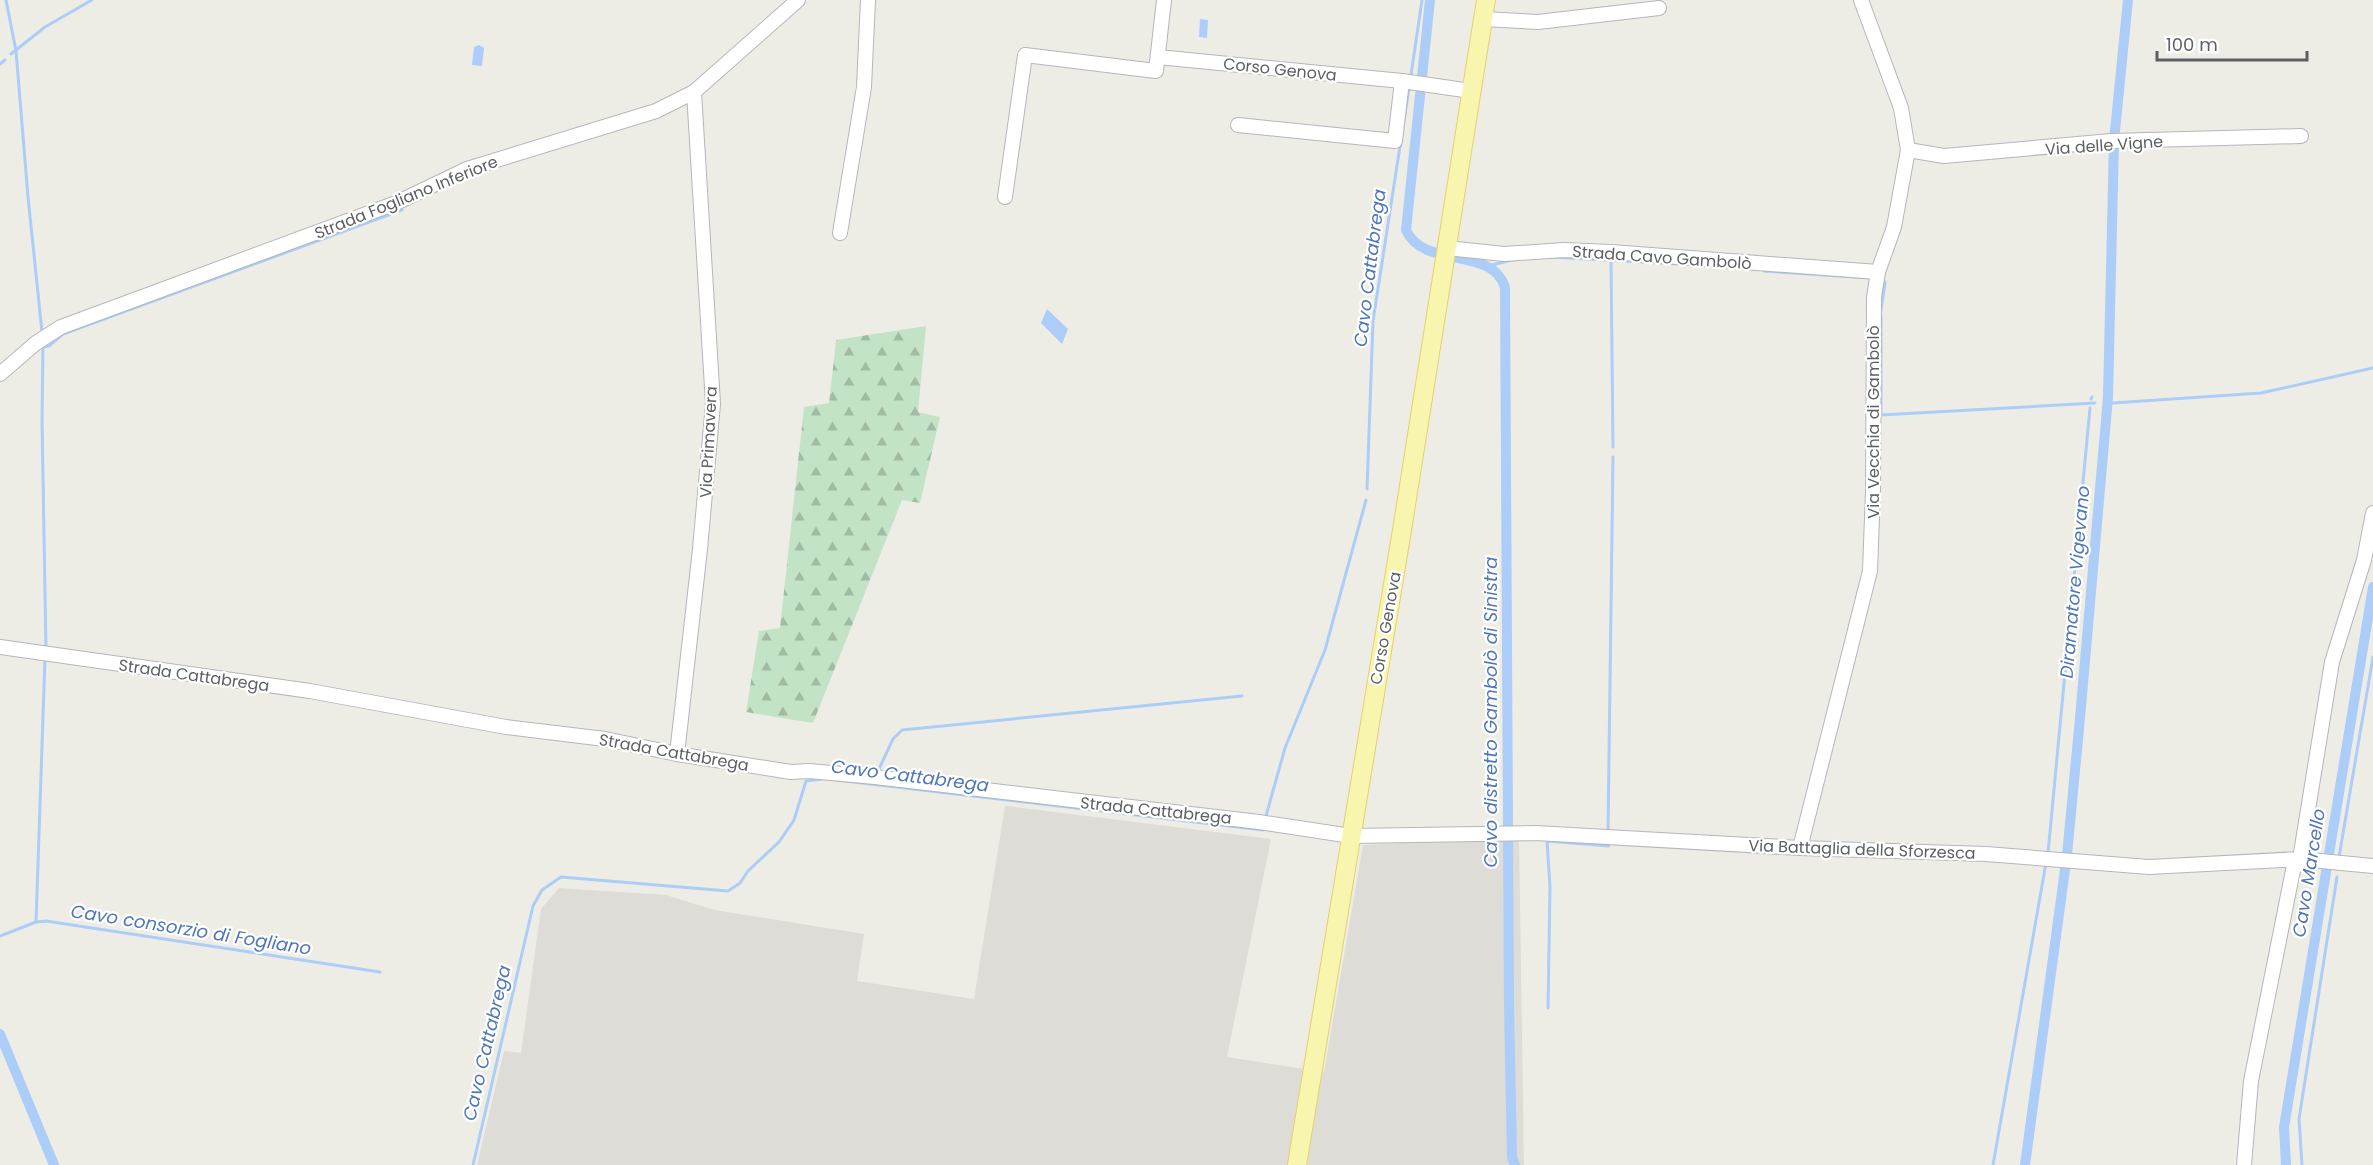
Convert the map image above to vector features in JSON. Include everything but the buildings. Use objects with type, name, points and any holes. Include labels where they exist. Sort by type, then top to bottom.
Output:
[{"type":"main road","name":"Corso Genova","points":[[1297,1165],[1447,253],[1486,0]]},
{"type":"street","name":"Strada Fogliano Inferiore","points":[[0,374],[36,343],[61,327],[396,202],[467,169],[656,111],[694,92],[798,0]]},
{"type":"street","points":[[840,233],[864,87],[868,0]]},
{"type":"street","points":[[1157,64],[1164,0]]},
{"type":"street","name":"Via Vecchia di Gambolò","points":[[1800,848],[1870,571],[1873,491],[1873,315],[1878,272],[1894,227],[1908,150],[1901,108],[1862,0]]},
{"type":"street","points":[[1483,19],[1538,22],[1659,8]]},
{"type":"street","name":"Corso Genova","points":[[1005,197],[1025,55],[1415,83],[1471,92]]},
{"type":"street","points":[[1238,125],[1395,141],[1415,83]]},
{"type":"street","name":"Via Primavera","points":[[677,754],[700,549],[713,404],[694,92]]},
{"type":"street","name":"Via delle Vigne","points":[[1908,150],[1944,156],[2117,142],[2301,136]]},
{"type":"street","name":"Strada Cavo Gambolò","points":[[1447,253],[1503,254],[1564,250],[1611,252],[1878,272]]},
{"type":"street","points":[[2244,1165],[2250,1081],[2258,1036],[2293,870],[2300,859],[2332,662],[2364,560],[2373,513]]},
{"type":"street","name":"Strada Cattabrega","points":[[0,647],[310,691],[506,727],[605,739],[677,754],[791,772],[809,771],[875,777],[1259,822],[1351,836]]},
{"type":"street","name":"Via Battaglia della Sforzesca","points":[[1351,836],[1510,832],[1800,848],[1986,854],[2149,867],[2300,859],[2373,866]]},
{"type":"shaded area","points":[[1005,806],[1271,839],[1227,1057],[1324,1072],[1363,845],[1519,837],[1524,1165],[477,1165],[504,1051],[521,1053],[541,909],[559,888],[666,895],[715,910],[864,934],[857,981],[974,999]]},
{"type":"green space","points":[[926,326],[918,412],[940,417],[920,503],[902,500],[813,723],[746,712],[759,631],[780,628],[804,407],[829,403],[836,340]]},
{"type":"water","points":[[1200,19],[1208,20],[1207,38],[1199,37]]},
{"type":"water","points":[[479,45],[484,48],[482,66],[472,65],[474,47]]},
{"type":"water","points":[[1047,309],[1068,329],[1062,344],[1041,323]]},
{"type":"waterway","points":[[6,0],[16,51],[42,332]]},
{"type":"waterway","points":[[11,54],[45,27],[92,0]]},
{"type":"waterway","name":"Cavo Cattabrega","points":[[1411,75],[1422,0]]},
{"type":"waterway","name":"Cavo distretto Gambolò di Sinistra","points":[[1430,0],[1406,230],[1415,242],[1427,250],[1486,266],[1497,274],[1505,287],[1509,1005],[1512,1157],[1515,1165]]},
{"type":"waterway","name":"Diramatore Vigevano","points":[[2025,1165],[2067,855],[2080,718],[2108,397],[2114,141],[2128,0]]},
{"type":"waterway","points":[[0,64],[5,60]]},
{"type":"waterway","name":"Cavo Cattabrega","points":[[1367,489],[1373,321],[1409,88]]},
{"type":"waterway","points":[[43,347],[49,346],[63,334],[402,210]]},
{"type":"waterway","name":"Cavo distretto Gambolò di Sinistra","points":[[1551,257],[1713,266]]},
{"type":"waterway","name":"Cavo distretto Gambolò di Sinistra","points":[[1488,266],[1512,260]]},
{"type":"waterway","name":"Cavo distretto Gambolò di Sinistra","points":[[1611,261],[1613,447]]},
{"type":"waterway","name":"Cavo distretto Gambolò di Sinistra","points":[[1764,271],[1870,278]]},
{"type":"waterway","name":"Cavo distretto Gambolò di Sinistra","points":[[1881,310],[1885,283],[1883,279]]},
{"type":"waterway","name":"Cavo distretto Gambolò di Sinistra","points":[[1881,316],[1881,415],[2095,403]]},
{"type":"waterway","points":[[43,347],[46,650]]},
{"type":"waterway","name":"Cavo distretto Gambolò di Sinistra","points":[[2113,403],[2261,393],[2373,368]]},
{"type":"waterway","name":"Cavo distretto Gambolò di Sinistra","points":[[2048,853],[2090,408]]},
{"type":"waterway","points":[[1608,833],[1613,457]]},
{"type":"waterway","name":"Cavo Cattabrega","points":[[1266,816],[1285,748],[1325,650],[1366,500]]},
{"type":"waterway","name":"Cavo Marcello","points":[[2286,1165],[2284,1127],[2373,587]]},
{"type":"waterway","points":[[2339,857],[2373,657]]},
{"type":"waterway","points":[[36,922],[45,658]]},
{"type":"waterway","points":[[878,771],[893,739],[902,730],[1242,696]]},
{"type":"waterway","name":"Cavo Cattabrega","points":[[473,1165],[533,906],[542,890],[561,877],[728,891],[740,883],[748,871],[779,842],[794,820],[806,781],[823,779]]},
{"type":"waterway","name":"Cavo Cattabrega","points":[[836,780],[1263,830]]},
{"type":"waterway","points":[[1548,1008],[1550,887],[1547,841],[1609,846]]},
{"type":"waterway","name":"Cavo distretto Gambolò di Sinistra","points":[[1993,1165],[2046,863]]},
{"type":"waterway","points":[[2302,1165],[2299,1119],[2337,877]]},
{"type":"waterway","name":"Cavo consorzio di Fogliano","points":[[0,936],[36,922],[46,921],[380,972]]},
{"type":"waterway","points":[[0,1034],[54,1165]]}]
